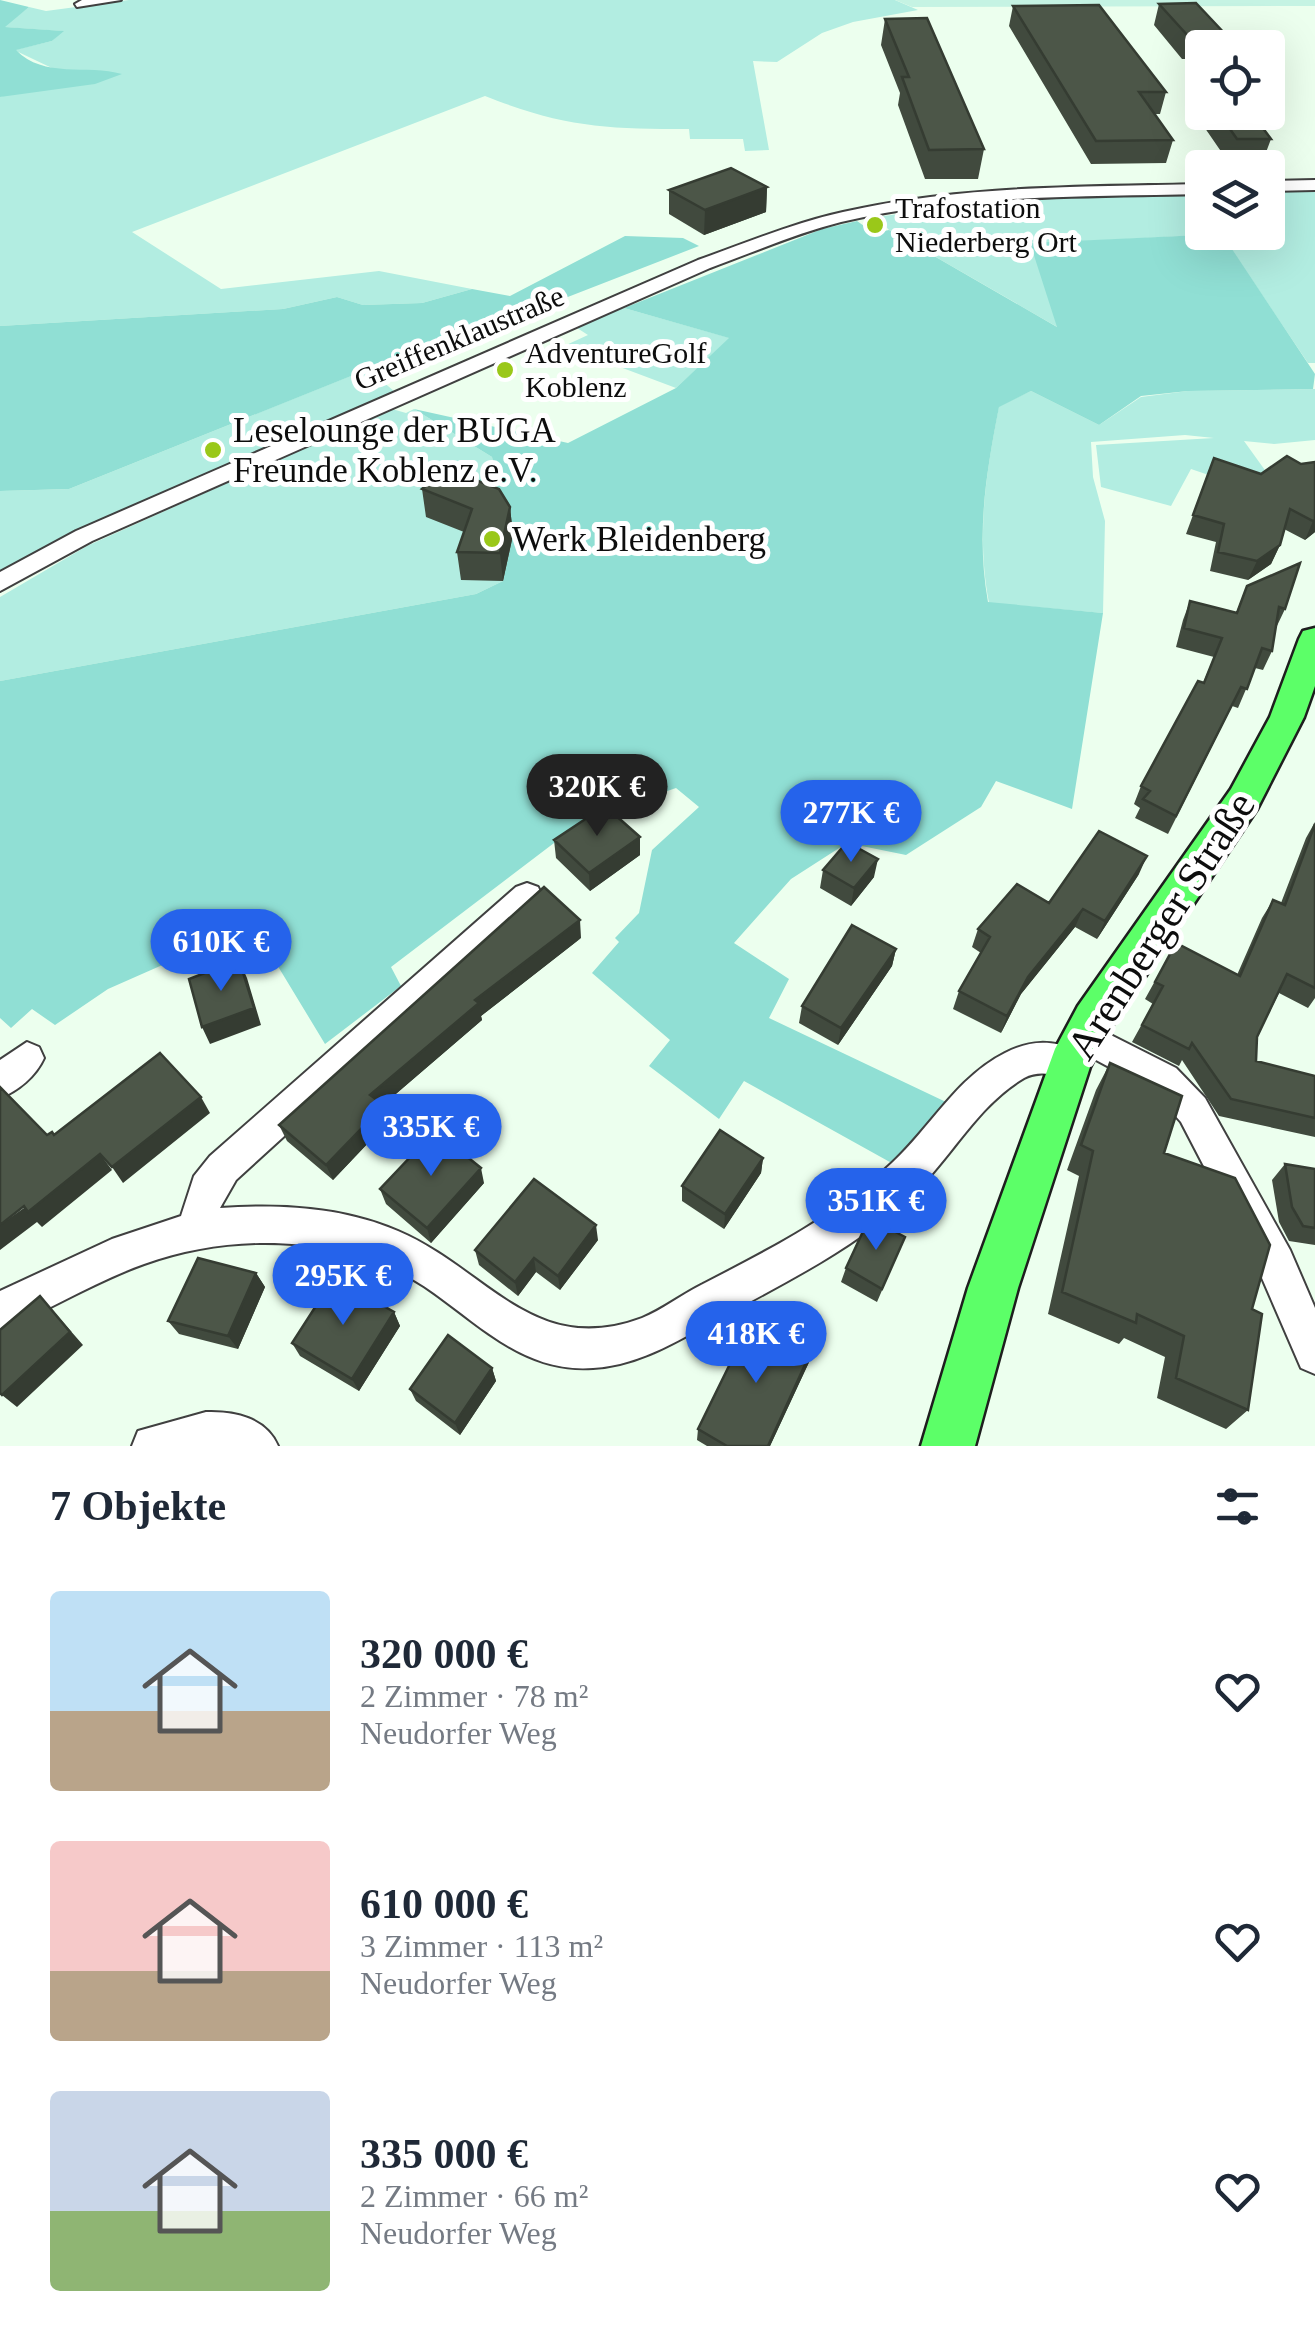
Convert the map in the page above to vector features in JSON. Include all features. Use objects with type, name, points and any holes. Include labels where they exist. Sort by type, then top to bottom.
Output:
[{"type":"main road","name":"Arenberger Straße","points":[[948,1446],[993,1288],[1076,1049],[1244,799],[1287,717],[1315,639]]},
{"type":"street","points":[[82,4],[114,0]]},
{"type":"street","points":[[1285,186],[1315,185]]},
{"type":"street","name":"Greiffenklaustraße","points":[[0,584],[84,536],[342,421],[704,264],[842,217],[969,198],[1185,189]]},
{"type":"street","points":[[195,1230],[207,1189],[223,1168],[527,896]]},
{"type":"street","points":[[0,1310],[162,1238],[195,1230],[294,1228],[341,1233],[390,1246],[426,1264],[516,1334],[576,1347],[606,1346],[640,1338],[822,1243],[883,1196],[983,1092],[1019,1064],[1076,1049],[1164,1078],[1194,1110],[1276,1264],[1315,1354]]},
{"type":"street","points":[[0,1082],[26,1058]]},
{"type":"street","points":[[153,1446],[185,1435],[220,1432],[257,1446]]},
{"type":"shaded area","points":[[0,0],[29,7],[5,27],[64,31],[52,41],[16,50],[27,59],[53,68],[122,74],[95,84],[0,97]]},
{"type":"shaded area","points":[[129,0],[895,0],[918,10],[853,22],[822,33],[777,62],[753,61],[769,150],[745,151],[743,139],[690,139],[689,129],[609,127],[562,120],[485,96],[132,232],[221,289],[379,271],[472,289],[422,303],[363,305],[337,297],[283,309],[0,326],[0,97],[77,71],[54,69],[14,50],[52,41],[62,31],[3,27],[29,7],[46,11]]},
{"type":"shaded area","points":[[895,0],[1315,0],[1315,6],[912,7]]},
{"type":"shaded area","points":[[1315,191],[1315,363],[1308,363],[1232,250],[1285,250],[1285,192]]},
{"type":"shaded area","points":[[1185,194],[1185,236],[1031,244],[1059,328],[889,230],[877,217],[991,201]]},
{"type":"shaded area","points":[[857,221],[874,233],[889,230],[1057,327],[1030,243],[1185,236],[1185,250],[1233,250],[1315,374],[1313,389],[1188,391],[1141,396],[1099,425],[1031,391],[999,407],[984,504],[988,602],[1103,613],[1072,809],[996,781],[981,807],[906,855],[847,843],[791,879],[734,943],[789,979],[769,1018],[946,1102],[897,1166],[744,1081],[719,1119],[649,1066],[670,1040],[592,973],[619,942],[615,938],[639,913],[652,850],[699,807],[676,788],[615,809],[605,799],[583,821],[391,967],[401,986],[325,1044],[253,925],[108,989],[55,1025],[32,1009],[11,1028],[0,1018],[0,681],[476,594],[503,581],[513,534],[464,488],[489,474],[494,466],[492,457],[414,409],[568,443],[676,388],[729,338],[624,308],[822,229]]},
{"type":"shaded area","points":[[625,236],[683,238],[699,246],[524,314],[378,378],[366,370],[69,489],[0,491],[0,326],[283,309],[337,297],[363,305],[422,303],[472,289],[510,296]]},
{"type":"shaded area","points":[[624,308],[730,338],[676,388],[564,346],[588,335],[574,326]]},
{"type":"shaded area","points":[[368,369],[395,392],[188,484],[0,577],[0,491],[69,489]]},
{"type":"shaded area","points":[[1315,389],[1315,440],[1274,444],[1244,441],[1267,473],[1247,488],[1191,469],[1171,506],[1101,487],[1096,445],[1214,438],[1185,435],[1091,442],[1093,477],[1105,521],[1103,613],[989,603],[983,528],[999,406],[1031,391],[1099,425],[1141,397],[1188,391]]},
{"type":"shaded area","points":[[392,409],[406,413],[414,409],[492,457],[494,466],[489,474],[464,488],[503,581],[476,594],[0,681],[0,597],[87,546]]},
{"type":"building","points":[[1196,3],[1221,30],[1185,33],[1159,4]]},
{"type":"building","points":[[1099,5],[1166,92],[1139,92],[1173,140],[1096,141],[1013,6]]},
{"type":"building","points":[[927,18],[984,149],[929,150],[902,77],[909,77],[885,19]]},
{"type":"building","points":[[1231,130],[1264,130],[1271,139],[1237,139]]},
{"type":"building","points":[[731,168],[767,187],[705,210],[669,190]]},
{"type":"building","points":[[1287,456],[1301,464],[1315,462],[1315,520],[1290,509],[1280,545],[1257,561],[1218,552],[1224,524],[1193,515],[1214,458],[1261,474]]},
{"type":"building","points":[[447,469],[499,489],[510,507],[500,553],[457,552],[472,509],[422,489]]},
{"type":"building","points":[[1300,563],[1285,609],[1279,607],[1272,651],[1262,648],[1247,689],[1241,687],[1176,816],[1143,799],[1150,791],[1141,786],[1198,681],[1204,683],[1222,638],[1184,628],[1190,601],[1237,613],[1247,586]]},
{"type":"building","points":[[605,806],[640,837],[589,873],[554,840]]},
{"type":"building","points":[[1315,824],[1315,988],[1287,974],[1257,1037],[1256,1061],[1315,1076],[1315,1118],[1231,1099],[1192,1043],[1189,1049],[1142,1025],[1163,986],[1155,982],[1176,943],[1240,976],[1273,900],[1285,905]]},
{"type":"building","points":[[1099,831],[1147,856],[1105,921],[1083,909],[1028,977],[1007,1016],[959,991],[990,937],[978,929],[1017,884],[1049,903]]},
{"type":"building","points":[[847,842],[878,859],[854,888],[823,870]]},
{"type":"building","points":[[544,887],[580,920],[475,1000],[479,1003],[370,1095],[384,1105],[326,1165],[279,1125]]},
{"type":"building","points":[[852,925],[896,949],[841,1028],[802,1006]]},
{"type":"building","points":[[239,960],[254,1008],[202,1027],[189,979]]},
{"type":"building","points":[[160,1053],[201,1097],[112,1167],[100,1154],[28,1212],[24,1206],[0,1225],[0,1087],[47,1135],[54,1135]]},
{"type":"building","points":[[1110,1063],[1182,1096],[1164,1153],[1235,1178],[1270,1245],[1252,1309],[1262,1314],[1248,1410],[1176,1378],[1184,1336],[1137,1314],[1136,1323],[1062,1292],[1093,1151],[1081,1145]]},
{"type":"building","points":[[720,1130],[763,1158],[725,1214],[682,1186]]},
{"type":"building","points":[[435,1131],[481,1168],[427,1228],[380,1189]]},
{"type":"building","points":[[1285,1164],[1315,1169],[1315,1228],[1303,1226],[1292,1207]]},
{"type":"building","points":[[534,1179],[596,1225],[558,1276],[534,1258],[515,1282],[475,1250]]},
{"type":"building","points":[[873,1220],[905,1237],[882,1289],[846,1268],[866,1225]]},
{"type":"building","points":[[198,1258],[256,1273],[228,1336],[168,1321]]},
{"type":"building","points":[[334,1278],[394,1312],[352,1379],[292,1343]]},
{"type":"building","points":[[40,1296],[70,1332],[2,1395],[0,1330]]},
{"type":"building","points":[[755,1313],[813,1347],[768,1446],[727,1446],[698,1429]]},
{"type":"building","points":[[448,1335],[492,1368],[455,1423],[410,1389]]},
{"type":"place","name":"Trafostation Niederberg Ort","points":[[875,225]]},
{"type":"place","name":"AdventureGolf Koblenz","points":[[505,370]]},
{"type":"place","name":"Leselounge der BUGA Freunde Koblenz e.V.","points":[[213,450]]},
{"type":"place","name":"Werk Bleidenberg","points":[[492,539]]}]
